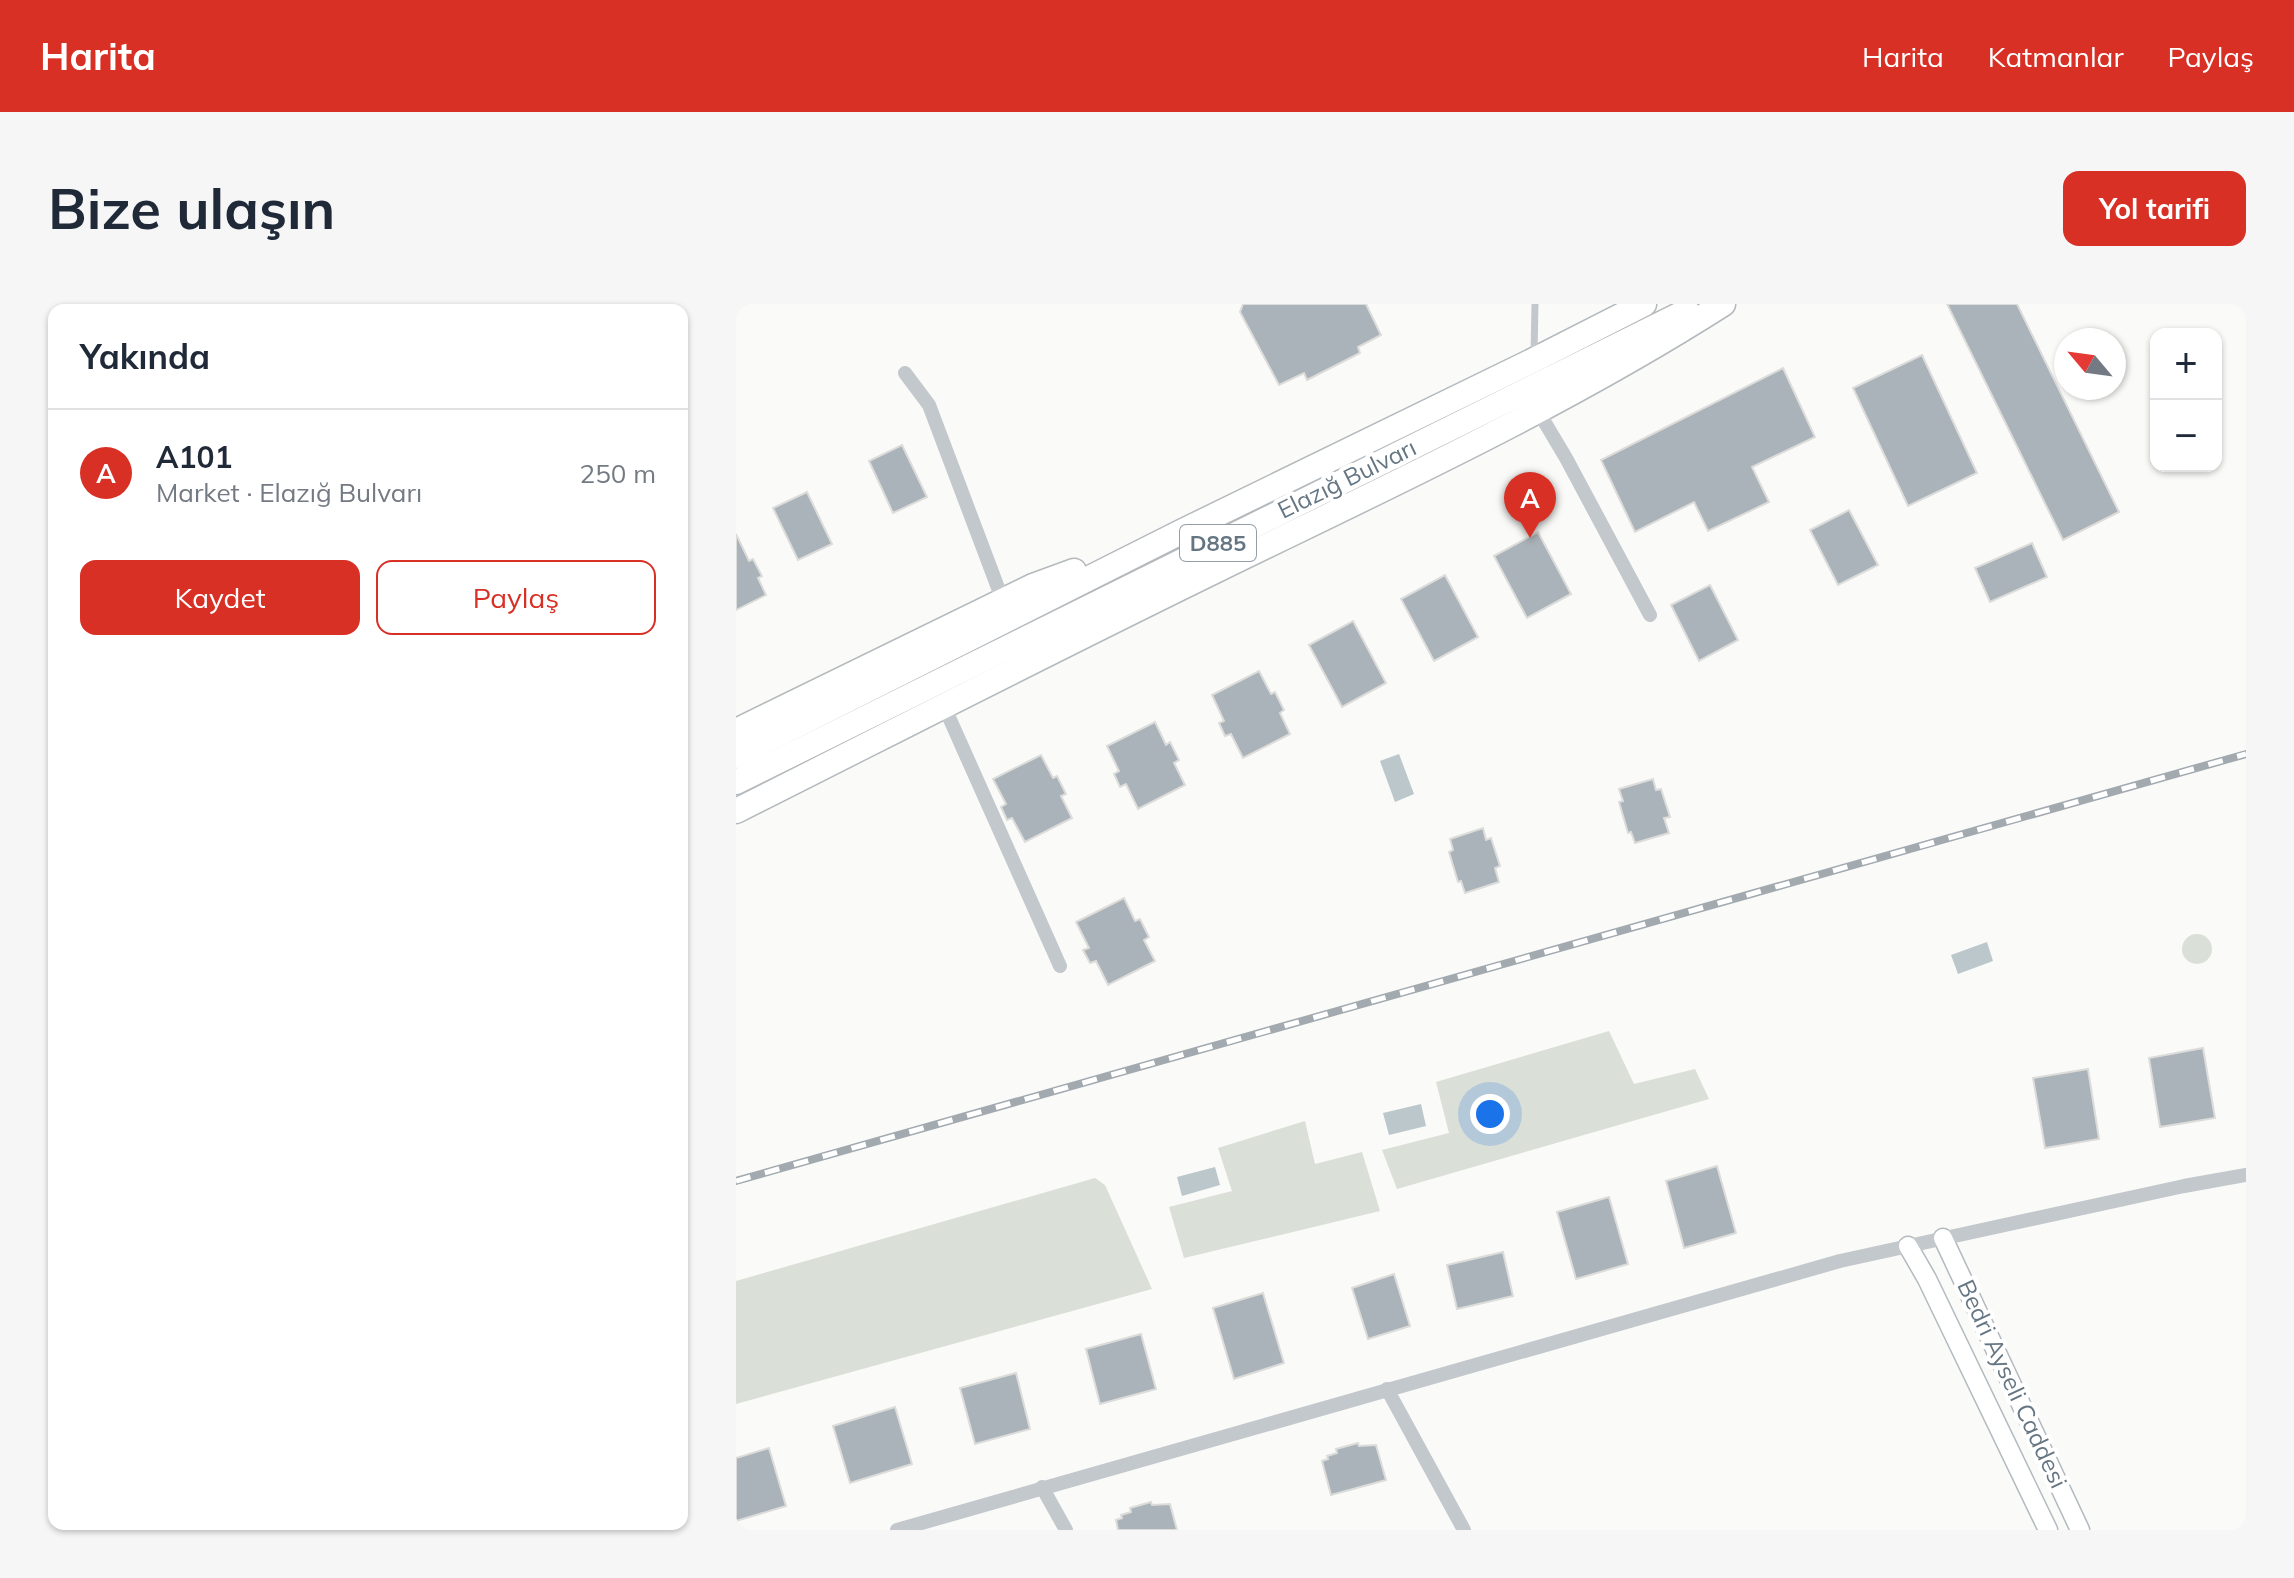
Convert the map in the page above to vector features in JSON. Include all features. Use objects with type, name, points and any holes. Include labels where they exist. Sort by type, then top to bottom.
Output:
[{"type":"highway","name":"Elazığ Bulvarı","points":[[736,756],[1644,304]]},
{"type":"highway","name":"Elazığ Bulvarı","points":[[736,782],[1701,304]]},
{"type":"highway","points":[[736,811],[1487,438],[1663,342],[1723,304]]},
{"type":"highway","points":[[736,731],[1033,586],[1181,532]]},
{"type":"main road","name":"Bedri Ayseli Caddesi","points":[[1943,1238],[2080,1530]]},
{"type":"main road","name":"Bedri Ayseli Caddesi","points":[[1908,1246],[1927,1279],[2048,1530]]},
{"type":"street","points":[[905,373],[929,405],[1003,601]]},
{"type":"street","points":[[1538,411],[1650,615]]},
{"type":"street","points":[[944,706],[1060,966]]},
{"type":"street","points":[[897,1530],[1840,1261],[2246,1175]]},
{"type":"street","points":[[1387,1389],[1464,1530]]},
{"type":"street","points":[[1042,1487],[1066,1530]]},
{"type":"lane","points":[[1534,360],[1535,304]]},
{"type":"shaded area","points":[[1399,754],[1414,794],[1395,802],[1380,761]]},
{"type":"shaded area","points":[[2197,934],[2208,938],[2212,949],[2208,960],[2197,964],[2186,960],[2182,949],[2186,938]]},
{"type":"shaded area","points":[[1987,942],[1993,961],[1958,974],[1951,955]]},
{"type":"shaded area","points":[[1609,1031],[1634,1084],[1695,1069],[1709,1099],[1397,1189],[1382,1150],[1449,1133],[1436,1082]]},
{"type":"shaded area","points":[[1421,1104],[1426,1126],[1389,1135],[1383,1113]]},
{"type":"shaded area","points":[[1305,1121],[1315,1164],[1362,1152],[1380,1211],[1184,1258],[1169,1207],[1232,1191],[1218,1148]]},
{"type":"shaded area","points":[[1215,1167],[1220,1185],[1182,1196],[1177,1177]]},
{"type":"shaded area","points":[[1095,1178],[1105,1185],[1152,1289],[736,1404],[736,1281]]},
{"type":"building","points":[[1243,304],[1366,304],[1381,335],[1358,347],[1360,353],[1307,380],[1304,373],[1279,385],[1240,312]]},
{"type":"building","points":[[1947,304],[2017,304],[2054,379],[2054,400],[2064,400],[2119,512],[2063,540]]},
{"type":"building","points":[[1922,355],[1977,473],[1908,506],[1853,388]]},
{"type":"building","points":[[1783,368],[1815,437],[1752,467],[1769,502],[1708,531],[1694,502],[1635,532],[1601,460]]},
{"type":"building","points":[[902,445],[927,497],[893,513],[869,461]]},
{"type":"building","points":[[807,492],[832,544],[798,560],[773,508]]},
{"type":"building","points":[[1849,510],[1878,565],[1838,585],[1810,530]]},
{"type":"building","points":[[1538,532],[1571,594],[1527,618],[1494,556]]},
{"type":"building","points":[[736,534],[749,561],[753,559],[762,576],[758,578],[766,595],[736,610]]},
{"type":"building","points":[[2032,543],[2047,577],[1990,602],[1975,568]]},
{"type":"building","points":[[1445,575],[1478,637],[1434,661],[1401,599]]},
{"type":"building","points":[[1710,585],[1738,640],[1699,661],[1671,605]]},
{"type":"building","points":[[1353,621],[1386,683],[1342,707],[1309,645]]},
{"type":"building","points":[[1259,671],[1284,710],[1280,713],[1290,734],[1243,758],[1231,734],[1225,736],[1219,723],[1224,721],[1212,695]]},
{"type":"building","points":[[1155,722],[1166,745],[1170,742],[1179,760],[1174,763],[1185,785],[1138,809],[1126,784],[1120,787],[1114,774],[1119,771],[1107,746]]},
{"type":"building","points":[[1041,755],[1066,794],[1061,796],[1072,818],[1025,842],[1012,818],[1007,820],[1001,807],[1006,804],[993,779]]},
{"type":"building","points":[[1653,779],[1656,790],[1661,789],[1670,817],[1664,818],[1669,833],[1635,843],[1631,832],[1628,833],[1619,802],[1623,801],[1619,789]]},
{"type":"building","points":[[1483,828],[1486,840],[1491,838],[1500,866],[1495,868],[1499,882],[1465,893],[1461,881],[1458,882],[1449,852],[1453,850],[1450,839]]},
{"type":"building","points":[[1124,898],[1135,921],[1140,919],[1149,937],[1144,940],[1155,961],[1108,985],[1096,961],[1090,963],[1083,950],[1089,948],[1076,922]]},
{"type":"building","points":[[2203,1048],[2215,1118],[2160,1127],[2149,1058]]},
{"type":"building","points":[[2088,1069],[2099,1139],[2045,1148],[2033,1078]]},
{"type":"building","points":[[1717,1166],[1736,1233],[1684,1248],[1666,1181]]},
{"type":"building","points":[[1609,1197],[1628,1264],[1576,1279],[1557,1212]]},
{"type":"building","points":[[1503,1252],[1513,1296],[1457,1309],[1447,1265]]},
{"type":"building","points":[[1394,1274],[1410,1326],[1368,1339],[1352,1288]]},
{"type":"building","points":[[1263,1293],[1284,1363],[1234,1379],[1213,1308]]},
{"type":"building","points":[[1141,1334],[1156,1389],[1100,1404],[1086,1349]]},
{"type":"building","points":[[1016,1373],[1030,1429],[975,1444],[960,1388]]},
{"type":"building","points":[[895,1407],[912,1464],[850,1483],[833,1426]]},
{"type":"building","points":[[1358,1443],[1359,1446],[1376,1445],[1386,1480],[1331,1495],[1322,1461],[1337,1453],[1336,1449]]},
{"type":"building","points":[[769,1448],[786,1506],[736,1521],[736,1458]]},
{"type":"building","points":[[1151,1502],[1152,1505],[1170,1504],[1177,1530],[1118,1530],[1116,1520],[1122,1518],[1121,1515],[1131,1512],[1130,1508]]},
{"type":"railway","points":[[736,1181],[2246,754]]},
{"type":"place","name":"A101","points":[[1530,538]]}]
